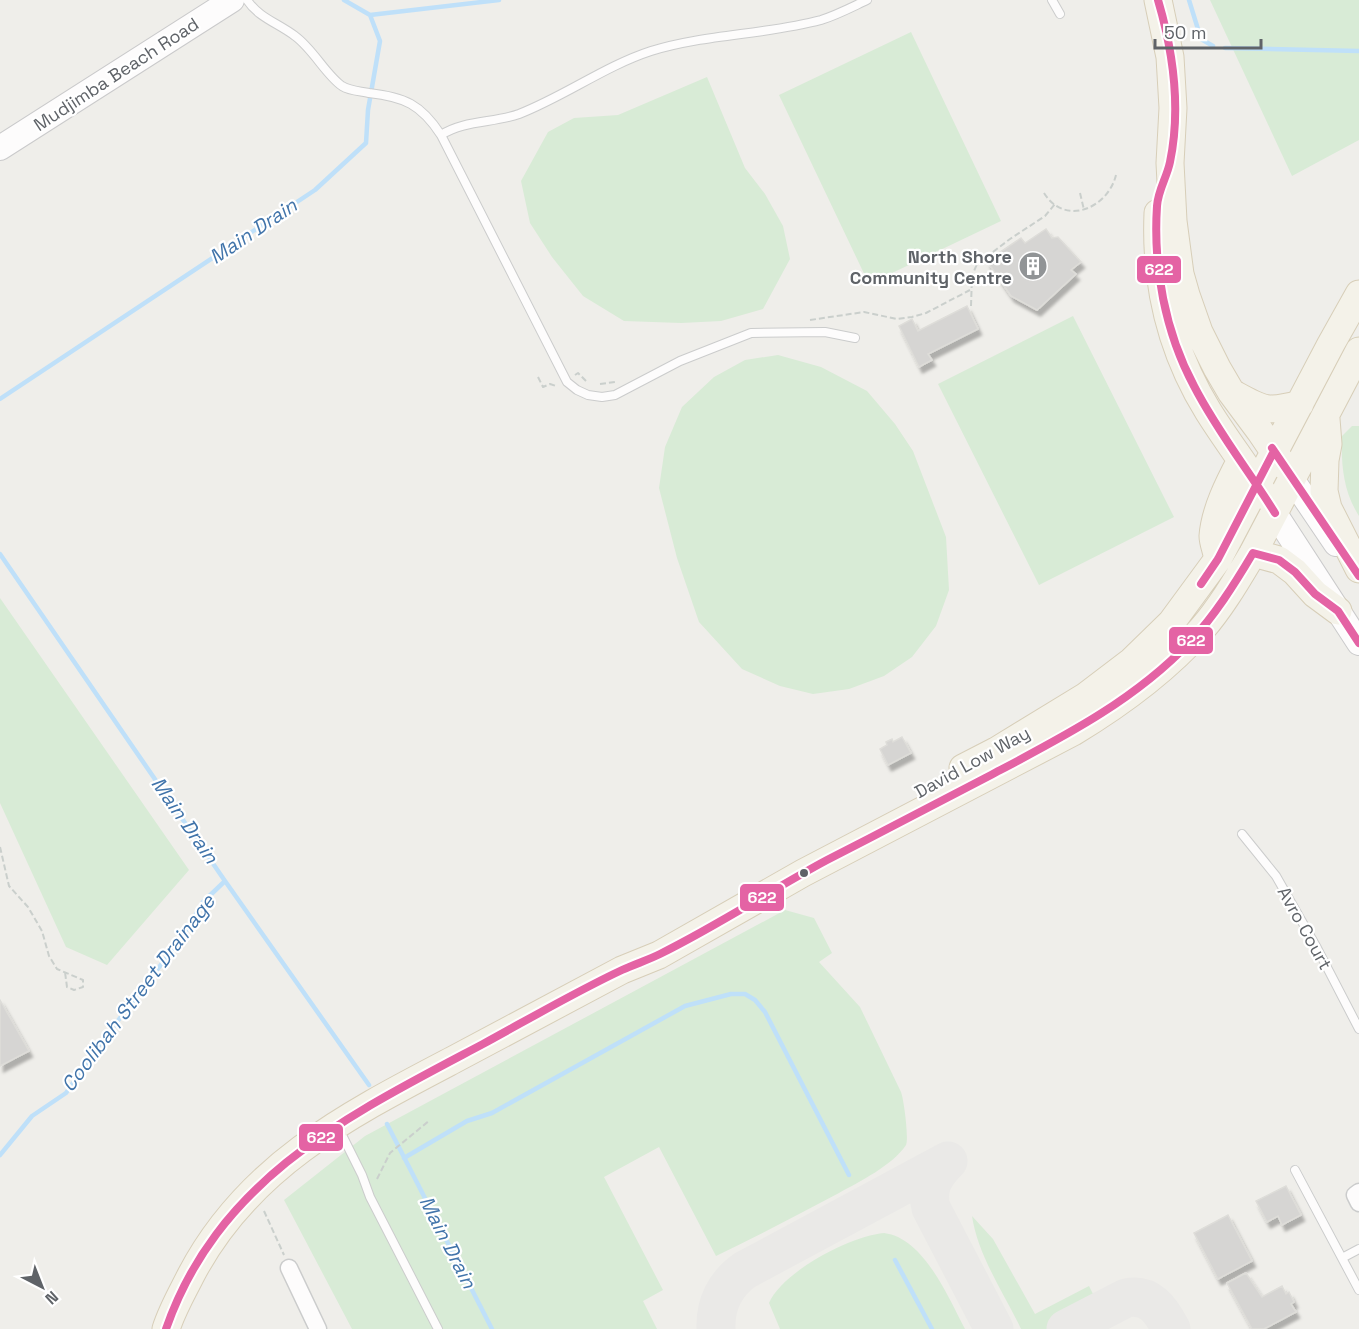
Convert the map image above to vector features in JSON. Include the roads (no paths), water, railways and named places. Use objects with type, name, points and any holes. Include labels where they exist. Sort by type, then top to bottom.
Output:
[{"type":"main road","points":[[1158,0],[1173,82],[1170,163],[1176,247],[1186,295],[1207,350],[1231,392],[1292,479]]},
{"type":"main road","points":[[1170,163],[1159,190],[1157,240],[1159,269],[1167,316],[1193,385],[1275,512]]},
{"type":"main road","name":"David Low Way","points":[[749,893],[996,751],[1086,696],[1153,641],[1186,603],[1218,559],[1359,294]]},
{"type":"main road","name":"David Low Way","points":[[166,1329],[199,1260],[235,1208],[262,1180],[336,1124],[393,1091],[622,970],[652,944],[749,893],[943,799],[1073,732],[1125,699],[1175,657],[1203,628],[1253,553],[1359,351]]},
{"type":"main road","points":[[1231,392],[1262,409],[1277,410],[1300,404]]},
{"type":"main road","points":[[1325,415],[1328,444],[1324,476],[1326,500],[1335,524],[1359,569]]},
{"type":"main road","points":[[1218,559],[1213,538],[1218,515],[1223,498],[1241,460]]},
{"type":"main road","points":[[1253,553],[1279,560],[1295,572],[1314,594],[1338,611]]},
{"type":"street","name":"Mudjimba Beach Road","points":[[0,148],[232,0]]},
{"type":"street","points":[[1292,479],[1359,576]]},
{"type":"street","points":[[1275,512],[1359,643]]},
{"type":"street","points":[[289,1268],[318,1329]]},
{"type":"lane","points":[[247,0],[257,12],[294,35],[314,53],[342,87],[396,96],[415,106],[432,121],[567,382],[582,393],[602,397],[615,395],[680,361],[751,333],[825,332],[855,338]]},
{"type":"lane","points":[[441,135],[453,127],[491,122],[519,114],[621,63],[652,51],[697,41],[798,25],[836,15],[867,0]]},
{"type":"lane","points":[[1052,0],[1060,14]]},
{"type":"lane","name":"Avro Court","points":[[1242,834],[1276,876],[1359,1029]]},
{"type":"lane","points":[[336,1124],[362,1175],[370,1197],[438,1329]]},
{"type":"lane","points":[[1295,1170],[1359,1290]]},
{"type":"lane","points":[[1342,1258],[1359,1249]]},
{"type":"waterway","name":"Main Drain","points":[[0,399],[315,190],[366,143],[368,110],[380,41],[370,15],[344,0]]},
{"type":"waterway","points":[[370,15],[499,0]]},
{"type":"waterway","points":[[1189,0],[1201,39],[1213,46]]},
{"type":"waterway","points":[[1225,48],[1359,51]]},
{"type":"waterway","name":"Main Drain","points":[[0,554],[225,881],[369,1085]]},
{"type":"waterway","name":"Coolibah Street Drainage","points":[[0,1155],[32,1116],[66,1093],[97,1048],[183,936],[203,902],[225,881]]},
{"type":"waterway","points":[[404,1158],[467,1121],[492,1113],[685,1006],[731,994],[745,994],[755,1000],[765,1012],[849,1175]]},
{"type":"waterway","name":"Main Drain","points":[[387,1124],[492,1329]]},
{"type":"waterway","points":[[895,1260],[932,1329]]},
{"type":"place","name":"North Shore Community Centre","points":[[1033,266]]}]
